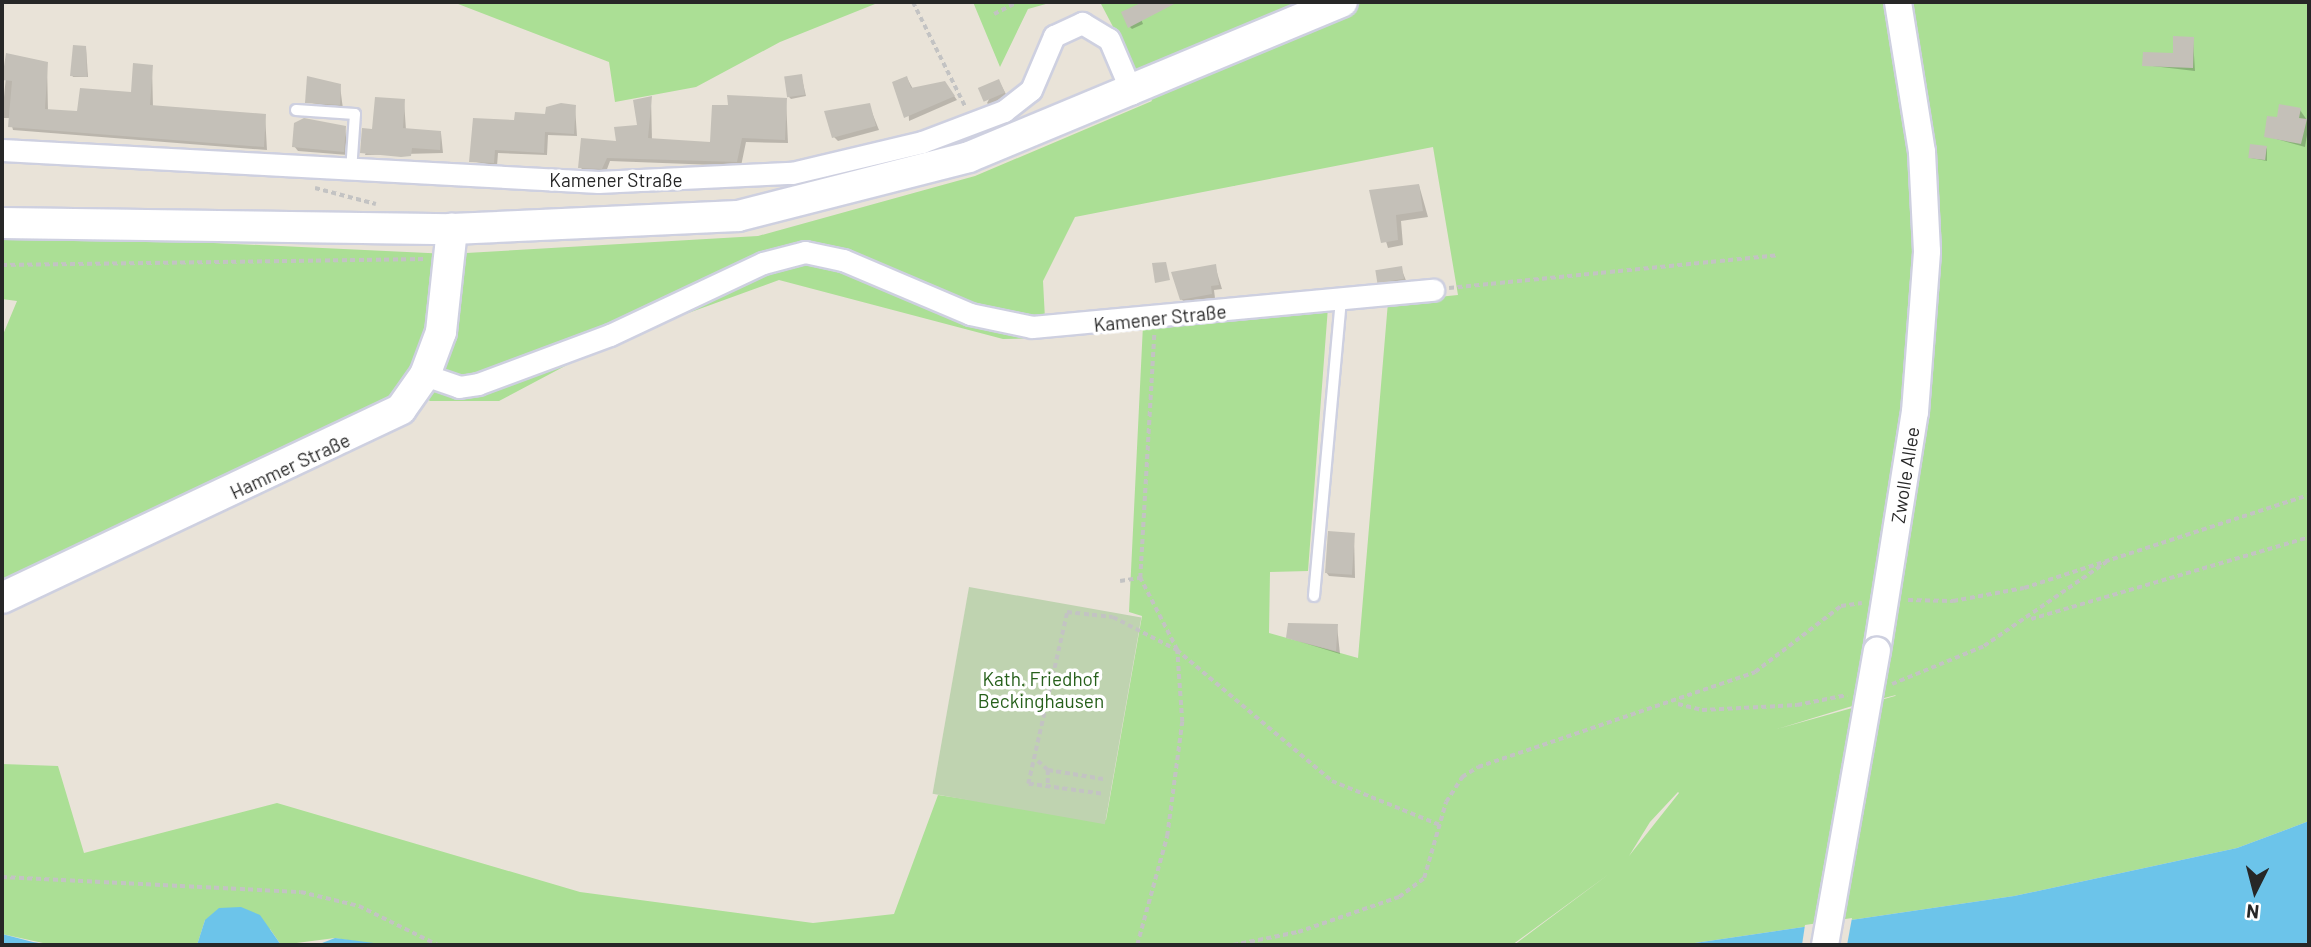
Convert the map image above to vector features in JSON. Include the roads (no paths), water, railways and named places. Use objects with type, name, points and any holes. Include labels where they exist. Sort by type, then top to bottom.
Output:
[{"type":"main road","points":[[2,223],[452,229],[634,226],[738,216],[970,157],[1132,93],[1342,2]]},
{"type":"main road","name":"Hammer Straße","points":[[2,598],[364,432],[401,409],[425,375],[442,332],[452,229]]},
{"type":"street","name":"Zwolle Allee","points":[[1825,945],[1877,651],[1915,412],[1927,251],[1922,152],[1898,2]]},
{"type":"street","name":"Kamener Straße","points":[[2,150],[351,171],[598,182],[742,177],[839,164],[974,124],[1023,102],[1054,36],[1074,24],[1097,27],[1109,39],[1132,93]]},
{"type":"street","name":"Kamener Straße","points":[[425,375],[459,387],[478,384],[610,335],[763,263],[805,252],[843,260],[937,303],[1002,323],[1077,328],[1433,290]]},
{"type":"lane","points":[[296,110],[355,114],[351,171]]},
{"type":"lane","points":[[1314,596],[1341,298]]},
{"type":"water","points":[[2309,821],[2309,942],[2299,945],[1681,945],[2014,896],[2237,848]]},
{"type":"water","points":[[241,907],[260,915],[281,945],[197,945],[205,920],[219,908]]},
{"type":"water","points":[[2,934],[33,942],[52,945],[2,945]]},
{"type":"water","points":[[335,938],[374,943],[378,945],[317,945]]},
{"type":"park label","name":"Kath. Friedhof Beckinghausen","points":[[1041,690]]}]
